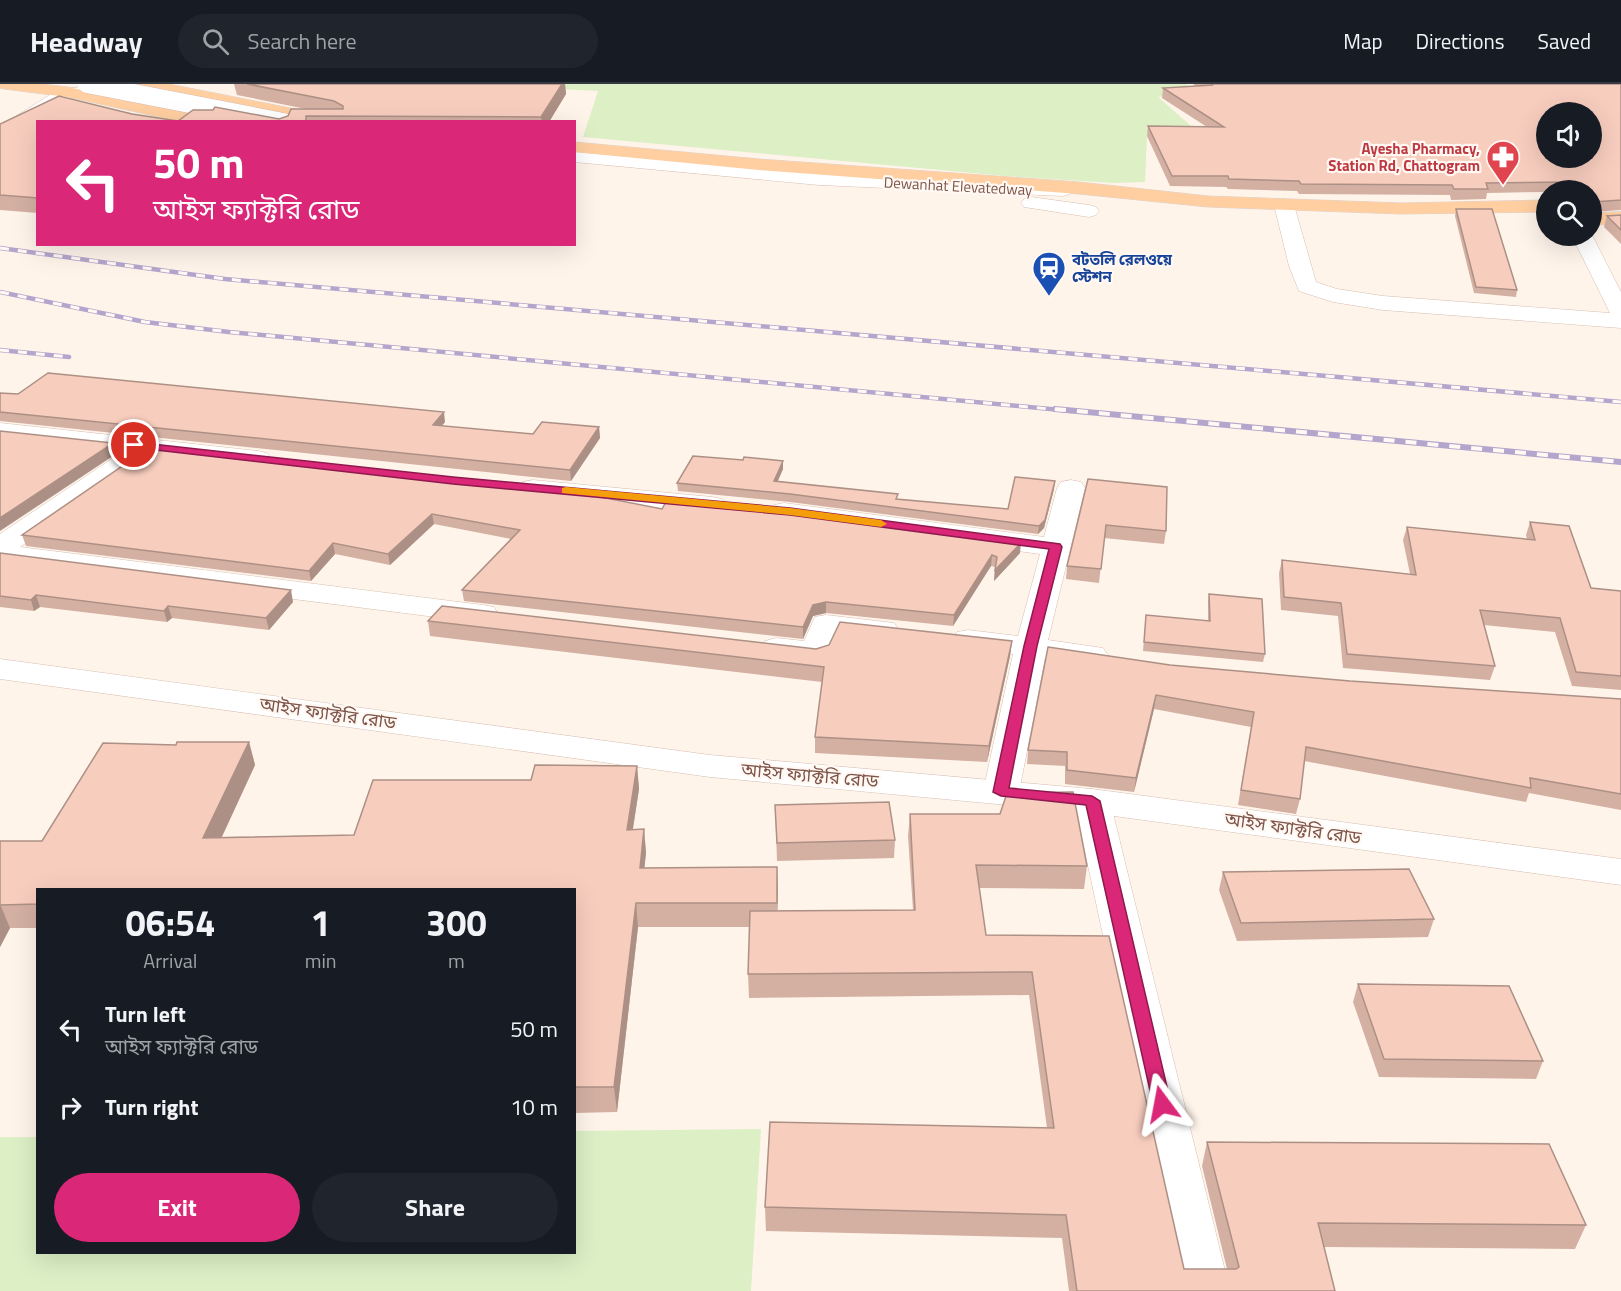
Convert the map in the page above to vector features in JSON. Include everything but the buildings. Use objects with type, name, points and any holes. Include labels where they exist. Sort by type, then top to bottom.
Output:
[{"type":"main road","points":[[4,84],[68,92],[199,120]]},
{"type":"main road","points":[[146,84],[322,120]]},
{"type":"main road","points":[[576,147],[860,173],[1104,191],[1287,213],[1536,220]]},
{"type":"main road","points":[[576,168],[1112,212]]},
{"type":"main road","points":[[1602,205],[1621,204]]},
{"type":"main road","points":[[1136,214],[1455,210],[1536,206]]},
{"type":"main road","points":[[1602,219],[1621,218]]},
{"type":"street","points":[[87,84],[273,120]]},
{"type":"street","points":[[18,120],[68,92],[131,84]]},
{"type":"street","name":"Dewanhat Elevatedway","points":[[576,157],[812,178],[973,189],[1104,191]]},
{"type":"street","name":"Dewanhat Elevatedway","points":[[812,178],[1089,211]]},
{"type":"street","points":[[1287,213],[1298,265],[1307,286],[1333,295],[1383,303],[1621,321]]},
{"type":"street","points":[[1587,246],[1621,314]]},
{"type":"street","points":[[0,431],[288,462]]},
{"type":"street","points":[[0,547],[147,447]]},
{"type":"street","points":[[511,486],[743,507],[1056,547]]},
{"type":"street","points":[[1001,792],[1031,646],[1071,488]]},
{"type":"street","points":[[0,553],[508,617]]},
{"type":"street","points":[[745,644],[816,652],[826,624],[1031,646],[1122,660]]},
{"type":"street","name":"আইস ফ্যাক্টরি রোড","points":[[0,669],[710,766],[1092,801],[1621,872]]},
{"type":"street","points":[[1092,801],[1205,1291]]},
{"type":"green space","points":[[455,84],[1186,84],[1195,92],[1158,97],[1199,133],[1147,135],[1145,182],[1114,183],[1005,176],[583,137],[598,91]]},
{"type":"green space","points":[[761,1129],[751,1291],[0,1291],[0,1137],[36,1137],[36,1254],[576,1254],[576,1131]]},
{"type":"railway","points":[[0,248],[225,279],[1621,402]]},
{"type":"railway","points":[[0,292],[145,322],[229,332],[1071,411]]},
{"type":"railway","points":[[0,350],[69,357]]},
{"type":"railway","points":[[1055,409],[1621,462]]},
{"type":"slow traffic","points":[[566,491],[790,512],[881,524]]},
{"type":"place","name":"Ayesha Pharmacy, Station Rd, Chattogram","points":[[1503,186]]},
{"type":"place","name":"বটতলি রেলওয়ে স্টেশন","points":[[1049,297]]},
{"type":"route","points":[[134,445],[453,480],[790,512],[1056,547],[1031,646],[1001,792],[1092,801],[1162,1104]]}]
